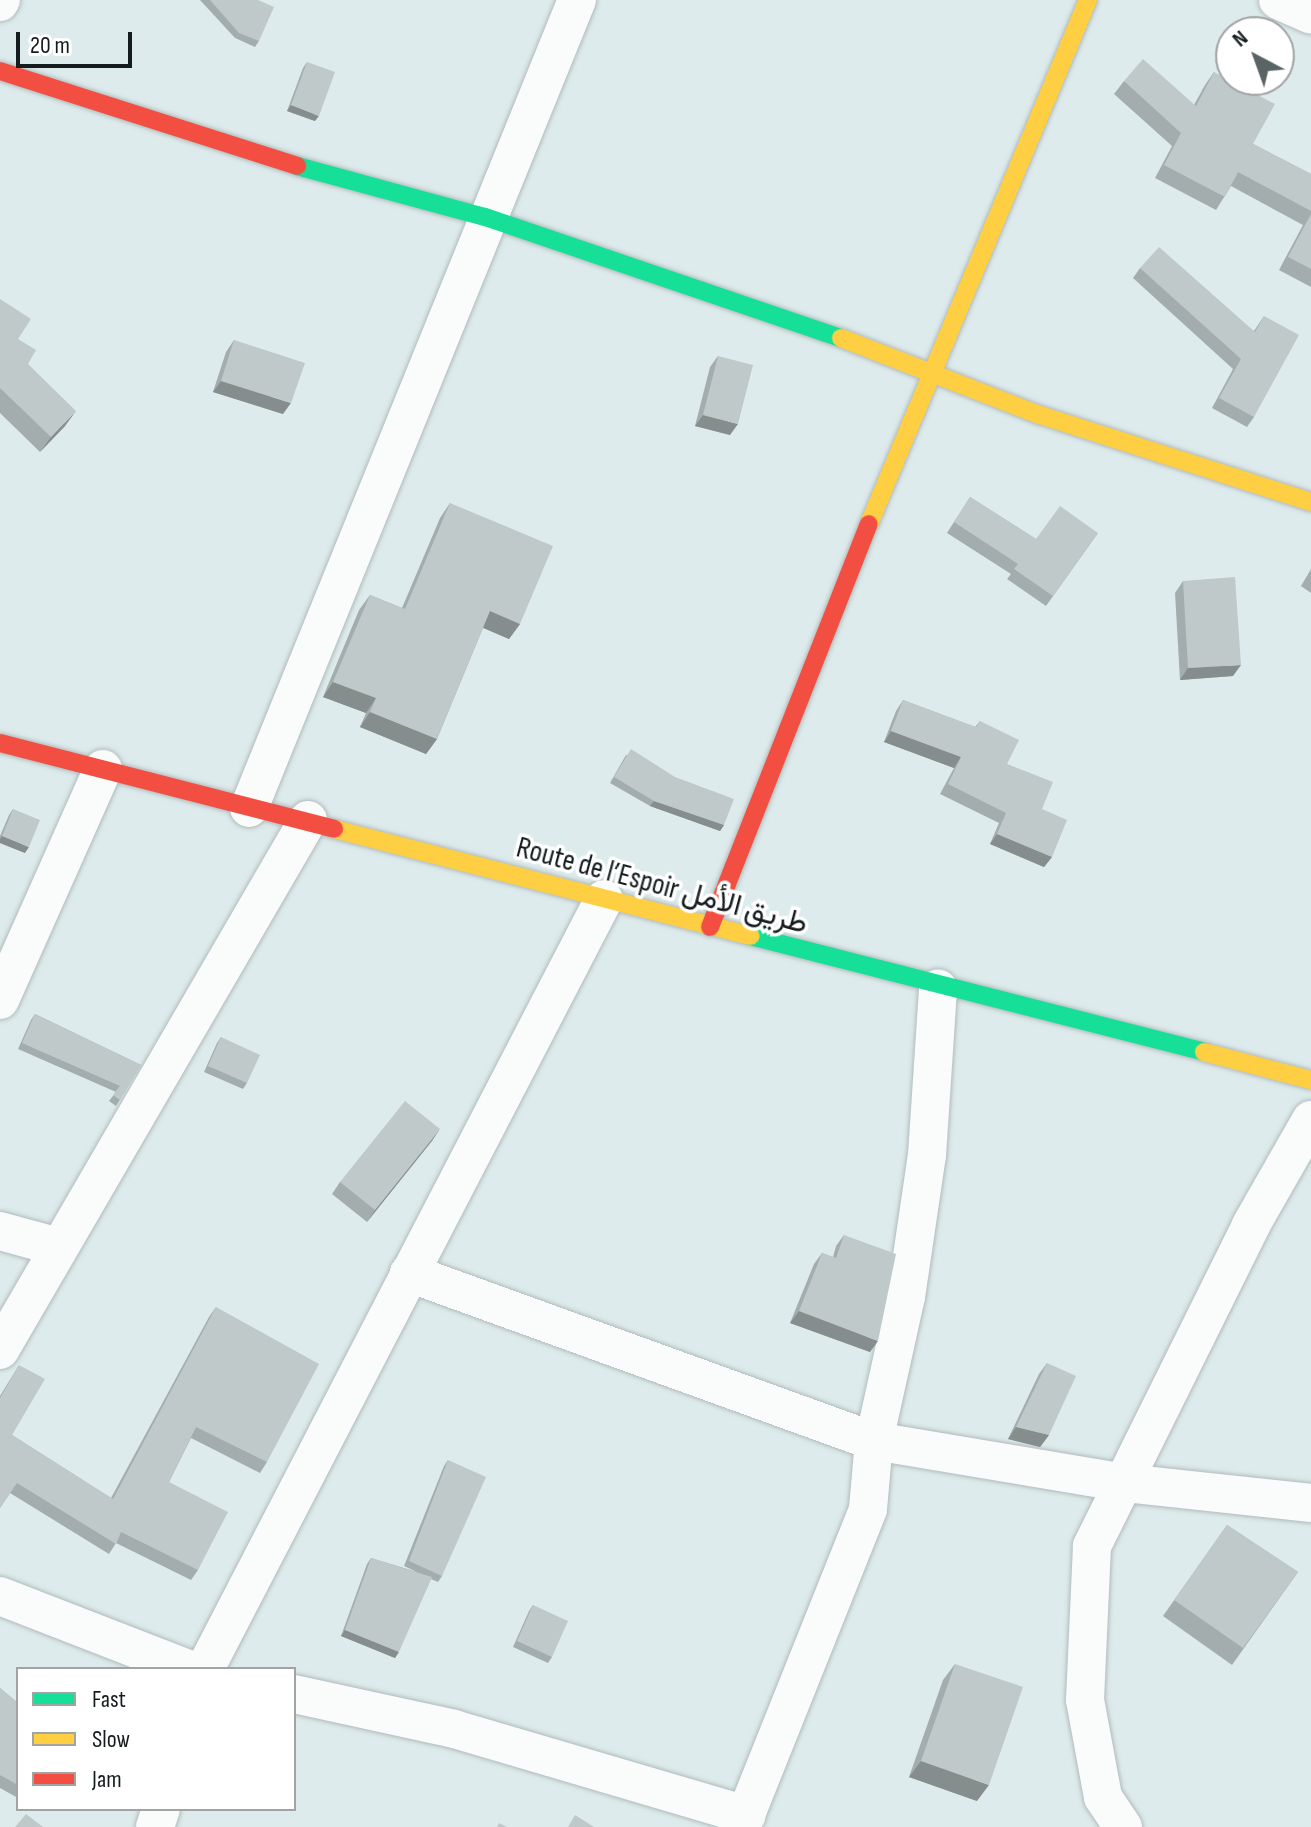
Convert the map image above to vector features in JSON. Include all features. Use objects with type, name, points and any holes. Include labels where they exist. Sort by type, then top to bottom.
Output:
[{"type":"main road","points":[[710,927],[931,372],[1088,0]]},
{"type":"main road","points":[[0,71],[234,149],[485,217],[764,308],[1040,415],[1311,502]]},
{"type":"main road","name":"Route de l’Espoir طريق الأمل","points":[[0,743],[249,808],[308,820],[938,988],[1311,1080]]},
{"type":"street","points":[[249,808],[485,217],[577,0]]},
{"type":"street","points":[[1278,0],[1311,15]]},
{"type":"street","points":[[0,1000],[103,769]]},
{"type":"street","points":[[0,1350],[308,820]]},
{"type":"street","points":[[206,1667],[604,899]]},
{"type":"street","points":[[296,1694],[454,1729],[744,1821],[868,1509],[874,1441],[906,1297],[927,1155],[938,988]]},
{"type":"street","points":[[1123,1827],[1103,1797],[1085,1700],[1092,1546],[1251,1225],[1311,1120]]},
{"type":"street","points":[[0,1231],[58,1247]]},
{"type":"street","points":[[409,1273],[874,1441],[1124,1483],[1311,1503]]},
{"type":"street","points":[[0,1596],[183,1667]]},
{"type":"building","points":[[210,0],[258,0],[274,7],[259,41],[239,33]]},
{"type":"building","points":[[1143,59],[1196,106],[1214,72],[1215,96],[1260,96],[1275,104],[1253,144],[1311,174],[1311,211],[1238,172],[1225,197],[1164,165],[1181,133],[1124,81]]},
{"type":"building","points":[[307,62],[335,72],[319,116],[291,105]]},
{"type":"building","points":[[1311,214],[1311,269],[1288,257]]},
{"type":"building","points":[[1159,247],[1255,332],[1264,316],[1299,335],[1254,417],[1219,398],[1241,359],[1140,268]]},
{"type":"building","points":[[0,299],[31,319],[18,339],[36,350],[28,364],[76,411],[51,437],[0,388]]},
{"type":"building","points":[[234,340],[305,363],[291,403],[221,381]]},
{"type":"building","points":[[718,356],[753,365],[738,424],[703,415]]},
{"type":"building","points":[[970,497],[1036,539],[1060,506],[1098,533],[1053,596],[1014,569],[1018,564],[954,522]]},
{"type":"building","points":[[450,503],[553,546],[520,624],[490,611],[437,739],[370,712],[376,698],[333,682],[370,595],[405,609]]},
{"type":"building","points":[[1235,577],[1241,665],[1188,668],[1183,581]]},
{"type":"building","points":[[903,700],[976,727],[980,721],[1019,740],[1007,764],[1053,782],[1042,809],[1067,820],[1052,857],[997,834],[1006,813],[948,784],[961,757],[891,731]]},
{"type":"building","points":[[631,749],[675,777],[734,799],[724,825],[654,801],[614,777]]},
{"type":"building","points":[[13,809],[40,820],[29,847],[2,836]]},
{"type":"building","points":[[35,1014],[141,1065],[120,1100],[113,1095],[120,1086],[22,1043]]},
{"type":"building","points":[[221,1037],[260,1055],[247,1083],[208,1066]]},
{"type":"building","points":[[405,1101],[440,1129],[375,1210],[340,1182]]},
{"type":"building","points":[[844,1235],[896,1254],[878,1341],[799,1311],[822,1253],[836,1258]]},
{"type":"building","points":[[216,1307],[319,1364],[267,1462],[196,1427],[169,1482],[228,1512],[198,1570],[121,1532],[116,1544],[17,1483],[0,1508],[0,1398],[19,1365],[45,1379],[12,1435],[113,1499]]},
{"type":"building","points":[[1047,1363],[1076,1376],[1049,1435],[1016,1427]]},
{"type":"building","points":[[448,1460],[486,1477],[442,1576],[409,1561]]},
{"type":"building","points":[[1227,1525],[1298,1572],[1243,1648],[1174,1600]]},
{"type":"building","points":[[371,1558],[432,1577],[399,1652],[345,1630]]},
{"type":"building","points":[[533,1605],[568,1621],[552,1657],[517,1641]]},
{"type":"building","points":[[955,1664],[1023,1687],[989,1785],[921,1761]]},
{"type":"building","points":[[0,1688],[16,1701],[16,1784],[0,1775]]},
{"type":"building","points":[[26,1814],[43,1827],[15,1827]]},
{"type":"building","points":[[575,1815],[594,1827],[568,1827]]},
{"type":"traffic: fast","points":[[297,166],[485,217],[841,338]]},
{"type":"traffic: fast","points":[[750,936],[1204,1052]]},
{"type":"traffic: slow","points":[[869,524],[1088,0]]},
{"type":"traffic: slow","points":[[841,338],[1040,415],[1311,502]]},
{"type":"traffic: slow","points":[[334,829],[750,936]]},
{"type":"traffic: slow","points":[[1204,1052],[1311,1080]]},
{"type":"traffic: jam","points":[[0,71],[297,166]]},
{"type":"traffic: jam","points":[[710,927],[869,524]]},
{"type":"traffic: jam","points":[[0,743],[334,829]]}]
